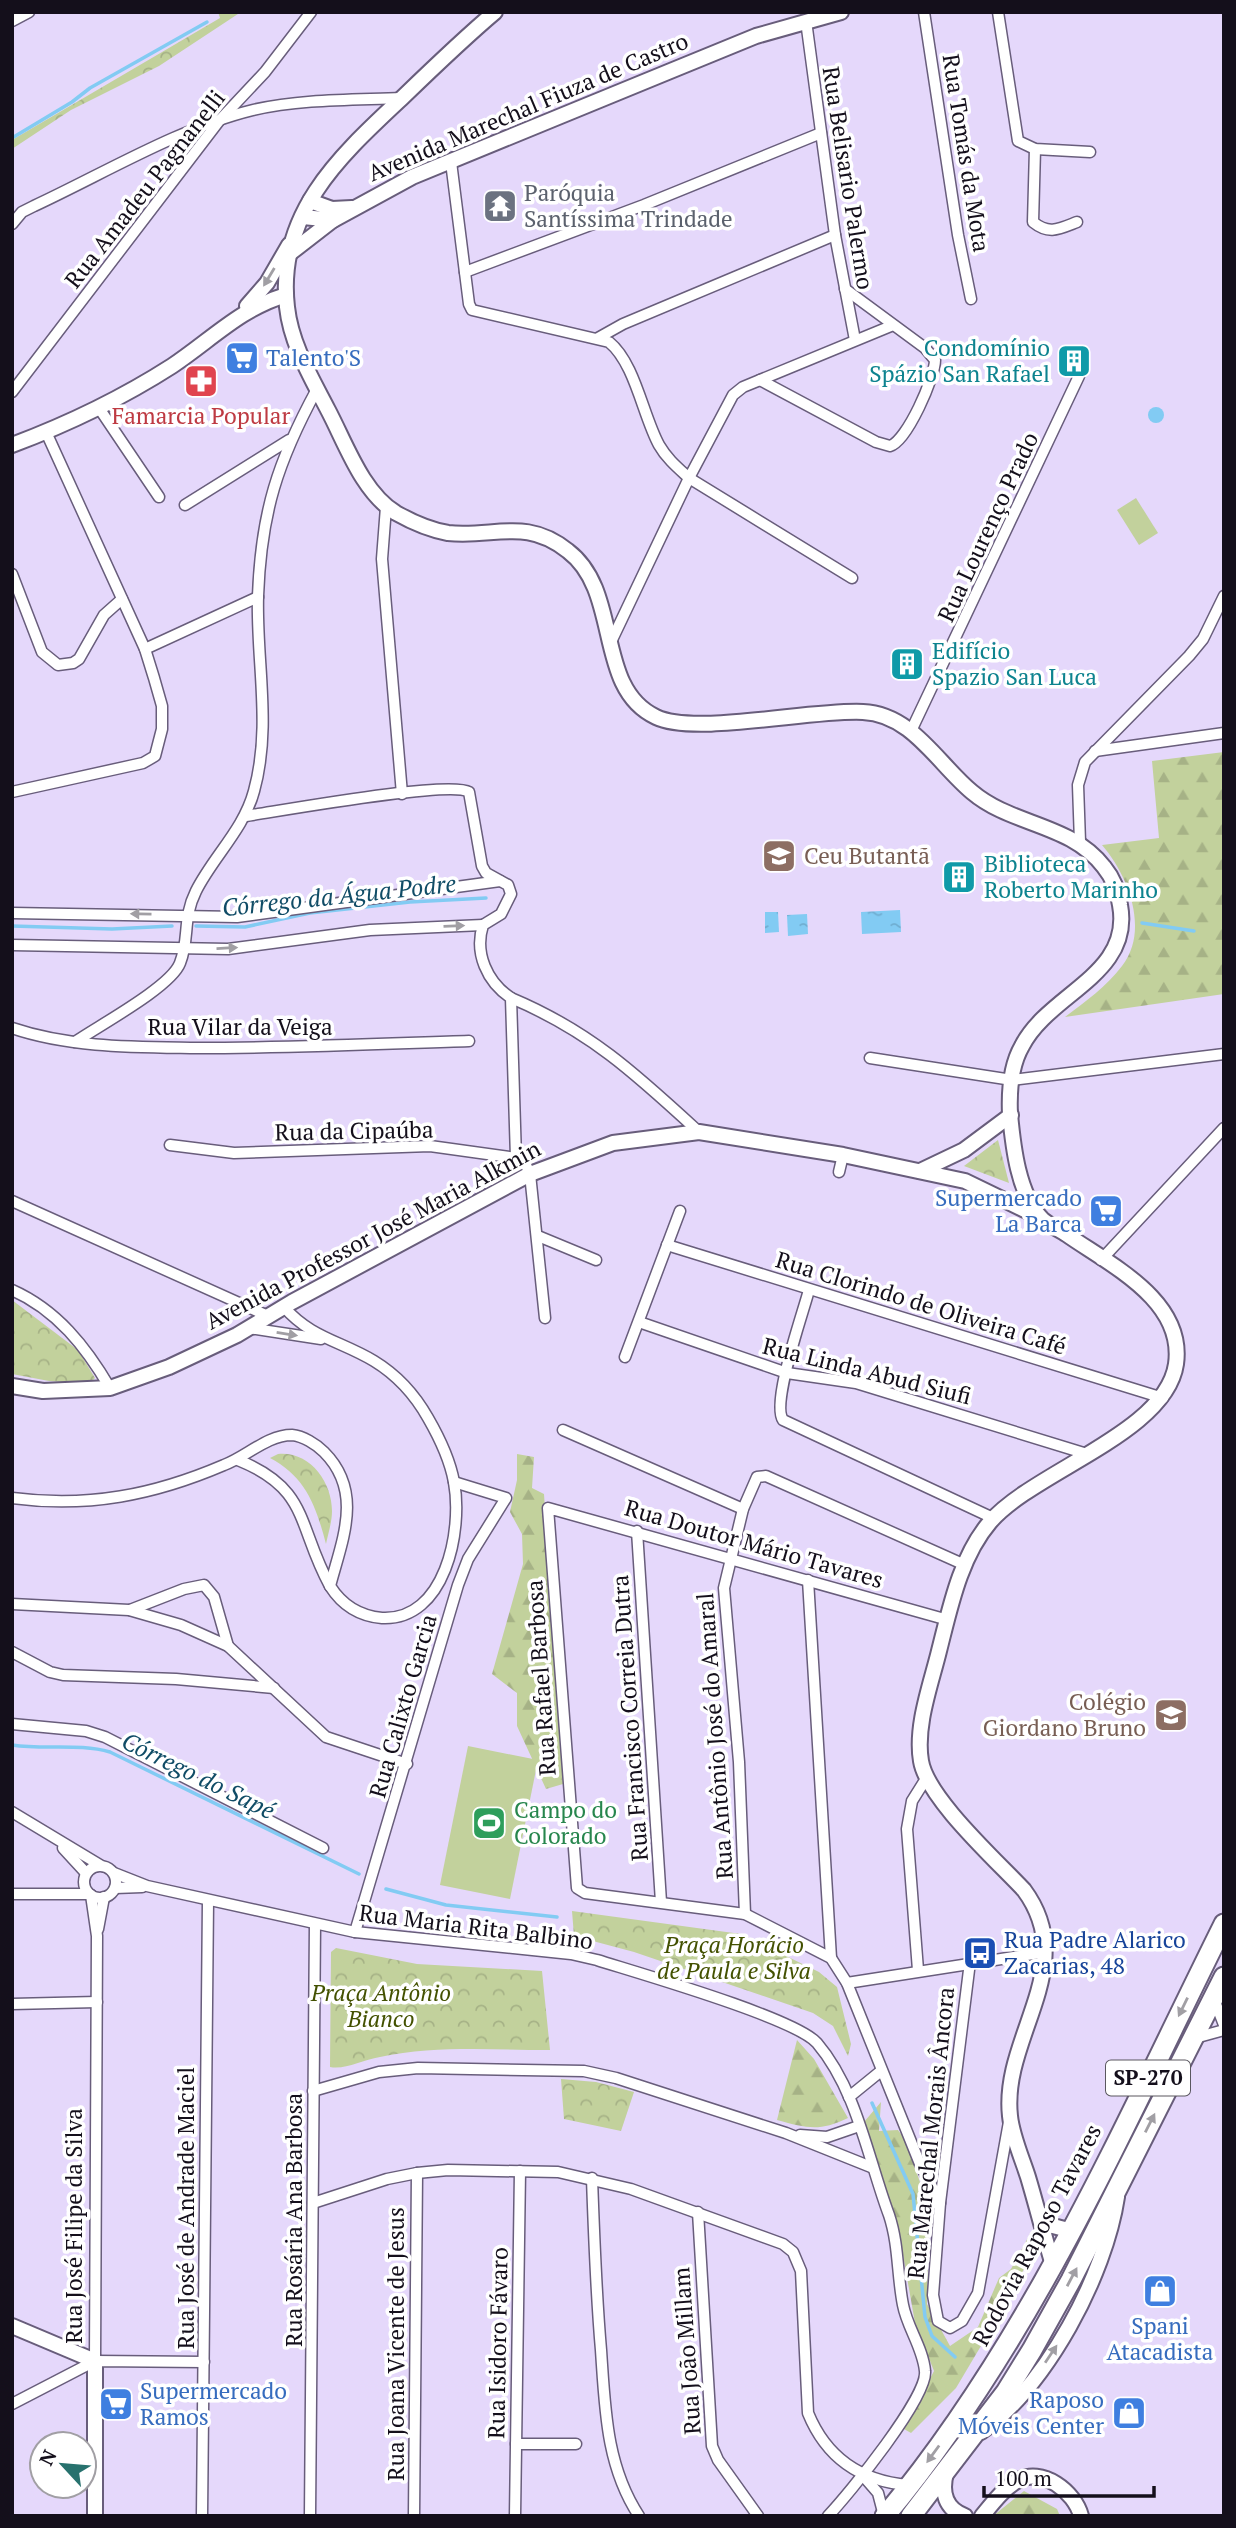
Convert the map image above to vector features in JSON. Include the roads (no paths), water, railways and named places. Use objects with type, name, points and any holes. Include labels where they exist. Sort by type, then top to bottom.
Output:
[{"type":"highway","name":"Rodovia Raposo Tavares","points":[[885,2516],[910,2486],[997,2362],[1053,2265],[1224,1924]]},
{"type":"highway","name":"SP-270","points":[[911,2516],[972,2439],[1032,2350],[1224,1977]]},
{"type":"main road","points":[[240,315],[267,283],[310,201],[341,154],[495,12]]},
{"type":"main road","name":"Avenida Marechal Fiuza de Castro","points":[[289,254],[354,207],[451,162],[756,36],[841,12]]},
{"type":"main road","name":"Avenida Marechal Fiuza de Castro","points":[[310,201],[332,209],[354,207]]},
{"type":"main road","points":[[303,216],[333,220]]},
{"type":"main road","points":[[294,236],[289,254],[286,295],[298,350],[366,482],[386,506],[443,532],[515,529],[543,535],[574,554],[594,585],[610,644],[629,697],[652,716],[668,722],[870,712],[885,715],[911,731],[984,801],[1080,842],[1113,880],[1121,907],[1121,934],[1107,961],[1031,1032],[1017,1055],[1010,1115],[1019,1168],[1041,1218]]},
{"type":"main road","points":[[12,445],[99,408],[176,363],[240,315],[260,303],[286,295]]},
{"type":"main road","points":[[920,1171],[952,1156],[1010,1115]]},
{"type":"main road","name":"Avenida Professor José Maria Alkmin","points":[[12,1386],[43,1391],[110,1388],[169,1367],[249,1328],[530,1174],[613,1143],[699,1132],[843,1155],[947,1177],[988,1191],[1041,1218],[1160,1303],[1176,1339],[1176,1367],[1163,1398]]},
{"type":"main road","points":[[947,1177],[952,1156]]},
{"type":"main road","points":[[1053,2265],[1010,2118],[1012,2085],[1042,1976],[1046,1952],[1044,1930],[1033,1902],[965,1827],[927,1777],[922,1768],[921,1733],[948,1620],[965,1565],[993,1518],[1145,1414],[1163,1398]]},
{"type":"main road","points":[[1041,2218],[1053,2226],[1072,2231]]},
{"type":"main road","points":[[12,2326],[95,2361]]},
{"type":"main road","name":"Rua José Filipe da Silva","points":[[95,2361],[95,2516]]},
{"type":"main road","points":[[946,2473],[943,2484],[947,2502],[955,2512],[965,2516]]},
{"type":"main road","points":[[982,2516],[1015,2481],[1035,2477],[1066,2491],[1081,2516]]},
{"type":"street","points":[[12,21],[29,12]]},
{"type":"street","name":"Rua Amadeu Pagnanelli","points":[[12,392],[219,121],[265,72],[311,12]]},
{"type":"street","name":"Rua Tomás da Mota","points":[[924,12],[958,235],[971,299]]},
{"type":"street","points":[[998,12],[1015,135],[1024,145],[1035,149],[1090,152]]},
{"type":"street","name":"Rua Belisario Palermo","points":[[806,21],[835,235],[855,340]]},
{"type":"street","points":[[12,224],[17,211],[219,121],[277,106],[401,98]]},
{"type":"street","points":[[465,272],[644,205],[821,132]]},
{"type":"street","points":[[1035,149],[1033,222],[1041,229],[1052,232],[1077,222]]},
{"type":"street","points":[[451,162],[469,304],[478,314],[609,342],[621,355],[659,444],[670,461],[689,478],[852,578]]},
{"type":"street","points":[[598,338],[635,319],[835,235]]},
{"type":"street","points":[[760,380],[876,442],[895,445],[902,439],[935,364],[925,348],[891,326],[845,289]]},
{"type":"street","points":[[610,644],[727,404],[743,387],[891,326]]},
{"type":"street","name":"Rua Lourenço Prado","points":[[911,731],[1079,376]]},
{"type":"street","points":[[75,1042],[165,983],[179,967],[184,949],[185,915],[201,880],[246,816],[258,777],[264,729],[258,597],[270,497],[289,440],[317,389]]},
{"type":"street","points":[[99,408],[159,497]]},
{"type":"street","points":[[12,792],[135,766],[155,756],[162,729],[162,706],[145,649],[47,432]]},
{"type":"street","points":[[185,505],[289,440]]},
{"type":"street","points":[[386,506],[382,559],[402,794]]},
{"type":"street","points":[[12,574],[42,652],[58,665],[73,663],[79,659],[104,615],[122,599]]},
{"type":"street","points":[[1080,842],[1078,785],[1085,762],[1189,656],[1203,639],[1224,596]]},
{"type":"street","points":[[145,649],[258,597]]},
{"type":"street","points":[[1095,751],[1224,733]]},
{"type":"street","points":[[12,945],[184,949],[260,946],[370,930],[484,925],[501,914],[510,901],[510,890],[501,881],[486,873],[482,866],[472,798],[466,790],[402,794],[246,816]]},
{"type":"street","points":[[12,913],[185,915],[219,918],[266,915],[501,881]]},
{"type":"street","points":[[484,925],[480,941],[485,967],[496,986],[511,998],[561,1020],[597,1043],[699,1132]]},
{"type":"street","points":[[511,998],[516,1158],[526,1166],[530,1174],[545,1318]]},
{"type":"street","name":"Rua Vilar da Veiga","points":[[12,1028],[52,1039],[148,1047],[259,1048],[469,1041]]},
{"type":"street","points":[[870,1058],[1012,1080],[1224,1054]]},
{"type":"street","points":[[1101,1260],[1224,1128]]},
{"type":"street","name":"Rua da Cipaúba","points":[[170,1144],[234,1153],[430,1146],[516,1158]]},
{"type":"street","points":[[839,1172],[843,1155]]},
{"type":"street","points":[[12,1201],[268,1316]]},
{"type":"street","points":[[625,1357],[680,1211]]},
{"type":"street","points":[[538,1236],[596,1260]]},
{"type":"street","name":"Rua Clorindo de Oliveira Café","points":[[667,1245],[1163,1398]]},
{"type":"street","points":[[12,1290],[64,1325],[95,1362],[110,1388]]},
{"type":"street","points":[[809,1290],[787,1373],[780,1410],[783,1420],[993,1518]]},
{"type":"street","points":[[238,1460],[261,1469],[286,1488],[330,1586],[343,1603],[366,1616],[392,1618],[420,1608],[437,1586],[452,1544],[456,1515],[454,1482],[439,1438],[420,1404],[404,1384],[372,1360],[325,1340],[294,1319],[284,1307]]},
{"type":"street","name":"Rua Linda Abud Siufi","points":[[639,1322],[787,1373],[856,1383],[1087,1454]]},
{"type":"street","points":[[249,1328],[325,1340]]},
{"type":"street","points":[[563,1430],[743,1509]]},
{"type":"street","points":[[12,1498],[49,1503],[105,1501],[181,1483],[238,1460],[266,1441],[293,1435],[318,1446],[338,1469],[348,1494],[348,1512],[330,1586]]},
{"type":"street","name":"Rua Antônio José do Amaral","points":[[745,1914],[739,1762],[724,1588],[743,1509],[757,1477],[766,1476],[965,1565]]},
{"type":"street","name":"Rua Calixto Garcia","points":[[355,1933],[407,1764],[450,1608],[468,1559],[506,1498],[454,1482]]},
{"type":"street","name":"Rua Doutor Mário Tavares","points":[[548,1508],[948,1620]]},
{"type":"street","name":"Rua Rafael Barbosa","points":[[548,1508],[577,1888],[585,1893],[661,1902]]},
{"type":"street","name":"Rua Francisco Correia Dutra","points":[[637,1531],[661,1902]]},
{"type":"street","points":[[808,1580],[831,1958],[847,1983],[881,2071],[940,2203]]},
{"type":"street","points":[[129,1610],[184,1589],[204,1586],[214,1597],[228,1646]]},
{"type":"street","points":[[12,1604],[129,1610],[163,1618],[228,1646],[326,1737],[407,1764]]},
{"type":"street","points":[[12,1652],[50,1672],[63,1675],[176,1679],[274,1688]]},
{"type":"street","points":[[12,1724],[86,1731],[105,1737],[323,1848]]},
{"type":"street","points":[[918,1970],[907,1829],[912,1801],[927,1777]]},
{"type":"street","points":[[12,1812],[114,1873],[115,1888],[104,1897],[48,1893],[12,1894]]},
{"type":"street","points":[[55,1840],[85,1878],[90,1895]]},
{"type":"street","points":[[48,1893],[85,1878],[100,1865]]},
{"type":"street","name":"Rua Maria Rita Balbino","points":[[114,1873],[147,1886],[355,1933],[571,1954],[597,1960],[785,2024],[806,2034],[824,2052],[849,2097],[894,2232],[903,2306],[926,2372],[917,2396],[862,2475]]},
{"type":"street","name":"Rua Maria Rita Balbino","points":[[115,1888],[147,1886]]},
{"type":"street","name":"Rua José Filipe da Silva","points":[[90,1895],[97,1936],[95,2361]]},
{"type":"street","name":"Rua José Filipe da Silva","points":[[97,1936],[104,1897]]},
{"type":"street","name":"Rua José de Andrade Maciel","points":[[202,2516],[208,1901]]},
{"type":"street","points":[[661,1902],[745,1914],[831,1958]]},
{"type":"street","name":"Rua Rosária Ana Barbosa","points":[[310,2516],[315,1924]]},
{"type":"street","points":[[847,1983],[1046,1952]]},
{"type":"street","name":"Rua Marechal Morais Âncora","points":[[970,1962],[940,2203],[933,2295],[938,2321],[950,2328],[962,2321],[978,2293],[1010,2118]]},
{"type":"street","points":[[1194,2038],[1224,2028],[1213,1997]]},
{"type":"street","points":[[12,2004],[97,2002]]},
{"type":"street","points":[[313,2091],[379,2072],[418,2068],[584,2071],[616,2077],[786,2133],[871,2167]]},
{"type":"street","points":[[849,2097],[881,2071]]},
{"type":"street","points":[[786,2133],[827,2137],[859,2126]]},
{"type":"street","points":[[313,2203],[387,2179],[448,2169],[558,2172],[592,2178],[698,2212],[783,2244],[798,2260],[803,2290],[808,2413],[825,2445],[839,2460],[862,2475],[885,2483],[910,2486]]},
{"type":"street","name":"Rua Isidoro Fávaro","points":[[515,2516],[520,2171]]},
{"type":"street","name":"Rua Joana Vicente de Jesus","points":[[414,2516],[417,2173]]},
{"type":"street","points":[[592,2178],[596,2289],[607,2431],[625,2491],[639,2516]]},
{"type":"street","name":"Rua João Millam","points":[[698,2212],[712,2446],[718,2460],[758,2516]]},
{"type":"street","points":[[12,2404],[95,2361],[204,2362]]},
{"type":"street","points":[[516,2444],[576,2444]]},
{"type":"street","points":[[828,2516],[862,2475]]},
{"type":"street","points":[[862,2475],[878,2493],[885,2516]]},
{"type":"water","points":[[1153,407],[1159,407],[1164,415],[1162,421],[1153,423],[1148,418],[1148,412]]},
{"type":"water","points":[[900,910],[901,932],[862,934],[861,912]]},
{"type":"water","points":[[765,912],[778,912],[779,932],[765,933]]},
{"type":"water","points":[[807,914],[808,934],[788,936],[787,915]]},
{"type":"waterway","points":[[12,138],[90,88],[207,22]]},
{"type":"waterway","name":"Córrego da Água Podre","points":[[196,926],[245,927],[310,913],[410,902],[486,898]]},
{"type":"waterway","name":"Córrego da Água Podre","points":[[1142,923],[1194,931]]},
{"type":"waterway","name":"Córrego da Água Podre","points":[[12,926],[112,929],[172,926]]},
{"type":"waterway","name":"Córrego do Sapé","points":[[12,1745],[86,1748],[110,1752],[359,1874]]},
{"type":"waterway","name":"Córrego do Sapé","points":[[386,1889],[446,1905],[557,1917]]},
{"type":"waterway","name":"Córrego do Sapé","points":[[872,2103],[913,2194],[925,2317],[932,2336],[955,2357]]},
{"type":"place","name":"Paróquia Santíssima Trindade","points":[[500,206]]},
{"type":"place","name":"Talento'S","points":[[242,358]]},
{"type":"place","name":"Condomínio Spázio San Rafael","points":[[1074,361]]},
{"type":"place","name":"Famarcia Popular","points":[[201,381]]},
{"type":"place","name":"Edifício Spazio San Luca","points":[[907,664]]},
{"type":"place","name":"Ceu Butantã","points":[[779,856]]},
{"type":"place","name":"Biblioteca Roberto Marinho","points":[[959,877]]},
{"type":"place","name":"Supermercado La Barca","points":[[1106,1211]]},
{"type":"place","name":"Colégio Giordano Bruno","points":[[1171,1715]]},
{"type":"place","name":"Campo do Colorado","points":[[489,1823]]},
{"type":"place","name":"Rua Padre Alarico Zacarias, 48","points":[[980,1953]]},
{"type":"place","name":"Spani Atacadista","points":[[1160,2291]]},
{"type":"place","name":"Supermercado Ramos","points":[[116,2404]]},
{"type":"place","name":"Raposo Móveis Center","points":[[1129,2413]]},
{"type":"park label","name":"Praça Horácio de Paula e Silva","points":[[734,1958]]},
{"type":"park label","name":"Praça Antônio Bianco","points":[[381,2006]]}]
